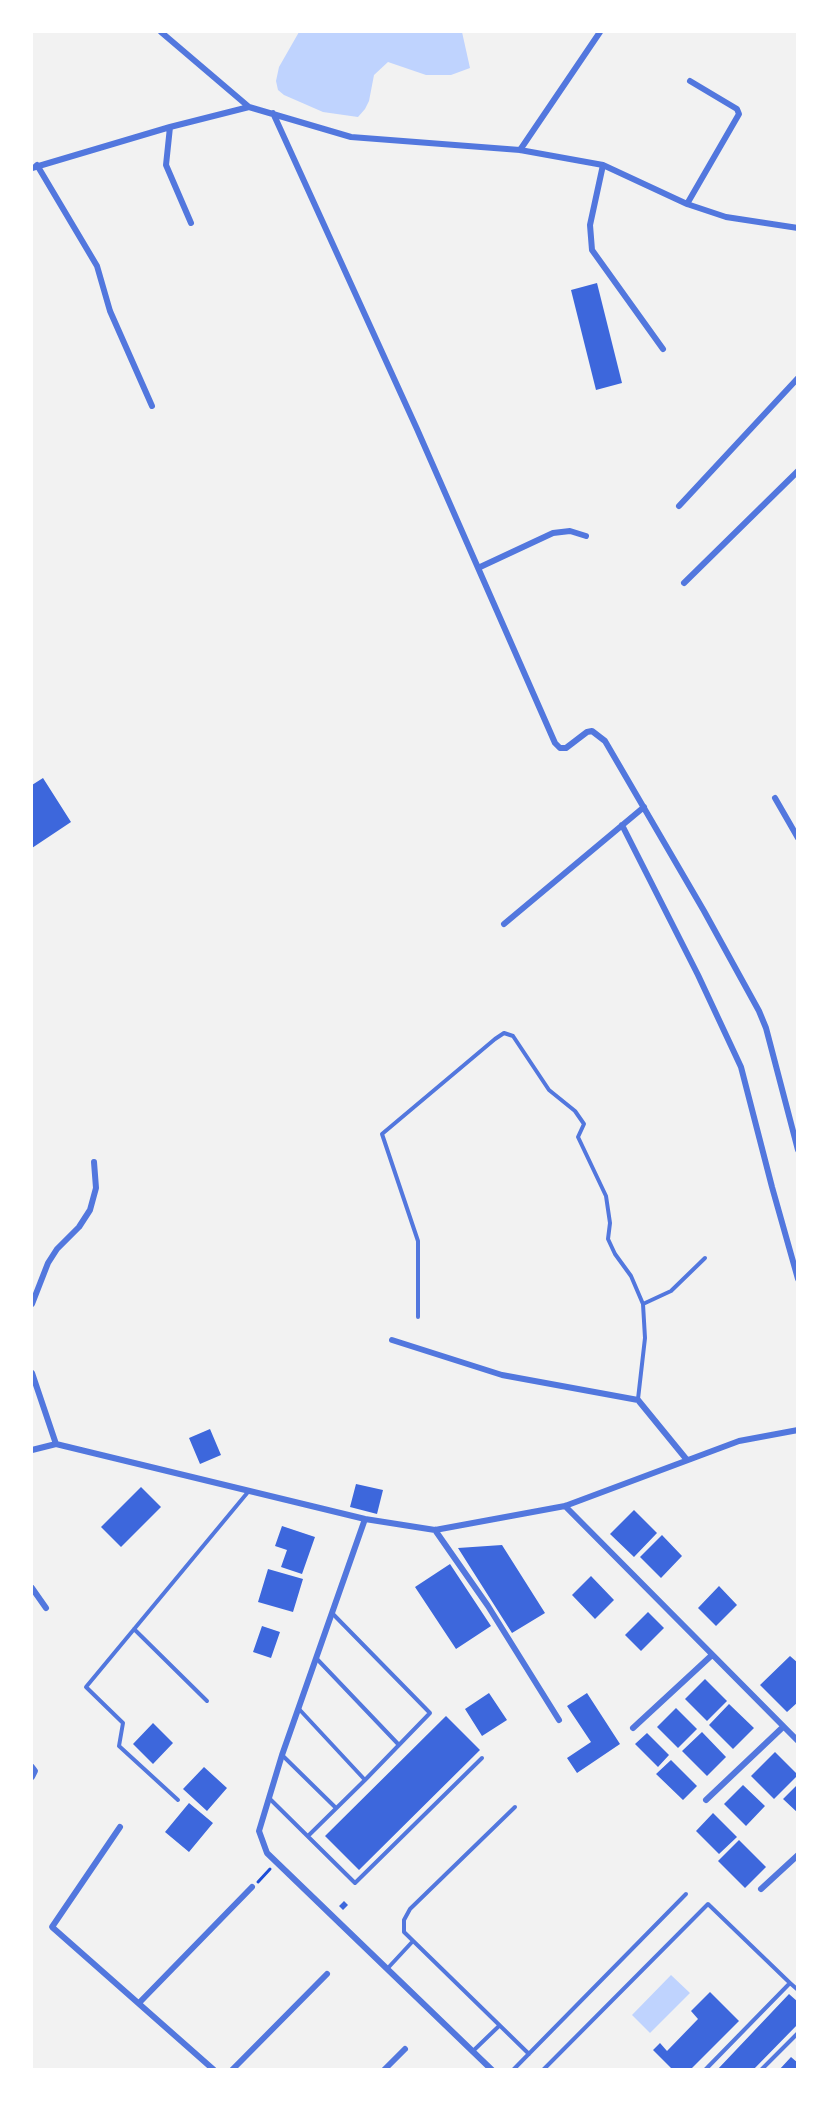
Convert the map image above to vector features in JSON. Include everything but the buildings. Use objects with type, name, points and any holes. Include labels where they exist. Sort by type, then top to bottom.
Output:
[{"type":"street","points":[[161,32],[249,107],[351,137],[520,150],[603,165],[687,204],[726,217],[798,228]]},
{"type":"street","points":[[520,150],[600,32]]},
{"type":"street","points":[[687,204],[739,114],[737,109],[690,81]]},
{"type":"street","points":[[152,406],[110,311],[96,266],[34,167],[170,127],[249,107]]},
{"type":"street","points":[[273,113],[417,429],[555,743],[560,748],[566,748],[586,732],[598,733],[606,741],[759,1011],[766,1028],[798,1150]]},
{"type":"street","points":[[170,127],[166,165],[191,223]]},
{"type":"street","points":[[603,165],[590,225],[592,250],[663,349]]},
{"type":"street","points":[[679,506],[798,378]]},
{"type":"street","points":[[684,583],[798,471]]},
{"type":"street","points":[[478,568],[553,533],[570,531],[586,536]]},
{"type":"street","points":[[775,798],[798,838]]},
{"type":"street","points":[[504,924],[644,807]]},
{"type":"street","points":[[622,825],[741,1066],[798,1279]]},
{"type":"street","points":[[32,1304],[48,1263],[57,1249],[79,1227],[90,1210],[96,1188],[93,1162]]},
{"type":"street","points":[[392,1340],[502,1375],[638,1400],[687,1460]]},
{"type":"street","points":[[32,1373],[56,1444]]},
{"type":"street","points":[[32,1450],[56,1444],[365,1519],[435,1530],[565,1506],[740,1441],[798,1430]]},
{"type":"street","points":[[565,1506],[711,1656],[798,1741]]},
{"type":"street","points":[[365,1519],[282,1755],[259,1831],[267,1852],[492,2070]]},
{"type":"street","points":[[435,1530],[488,1606],[559,1720]]},
{"type":"street","points":[[32,1588],[46,1608]]},
{"type":"street","points":[[633,1728],[711,1656]]},
{"type":"street","points":[[705,1800],[783,1727]]},
{"type":"street","points":[[32,1767],[35,1771],[32,1777]]},
{"type":"street","points":[[120,1827],[52,1927],[214,2070]]},
{"type":"street","points":[[761,1889],[798,1855]]},
{"type":"street","points":[[139,2003],[252,1887]]},
{"type":"street","points":[[232,2070],[327,1974]]},
{"type":"street","points":[[384,2070],[405,2049]]},
{"type":"lane","points":[[418,1317],[418,1241],[382,1134],[504,1033],[513,1036],[549,1090],[575,1111],[584,1124],[578,1137],[606,1196],[610,1223],[608,1239],[615,1254],[632,1276],[644,1304],[645,1338],[638,1400]]},
{"type":"lane","points":[[644,1304],[671,1291],[705,1258]]},
{"type":"lane","points":[[178,1800],[119,1746],[123,1723],[86,1687],[248,1492]]},
{"type":"lane","points":[[308,1836],[430,1713],[332,1613]]},
{"type":"lane","points":[[134,1629],[207,1701]]},
{"type":"lane","points":[[316,1658],[399,1745]]},
{"type":"lane","points":[[298,1709],[365,1780]]},
{"type":"lane","points":[[282,1755],[336,1808]]},
{"type":"lane","points":[[268,1797],[355,1882],[482,1758]]},
{"type":"lane","points":[[515,1807],[410,1909],[404,1920],[404,1932],[529,2054]]},
{"type":"lane","points":[[513,2070],[686,1894]]},
{"type":"lane","points":[[543,2070],[708,1904],[798,1990]]},
{"type":"lane","points":[[387,1969],[413,1941]]},
{"type":"lane","points":[[705,2070],[790,1983]]},
{"type":"lane","points":[[473,2051],[499,2026]]},
{"type":"lane","points":[[761,2070],[798,2032]]},
{"type":"path","points":[[252,1887],[277,1862]]},
{"type":"water","points":[[299,32],[462,32],[470,68],[451,75],[426,75],[388,62],[374,75],[369,101],[358,117],[323,112],[284,95],[278,90],[276,81],[279,67]]},
{"type":"water","points":[[671,1975],[690,1993],[650,2033],[632,2015]]}]
